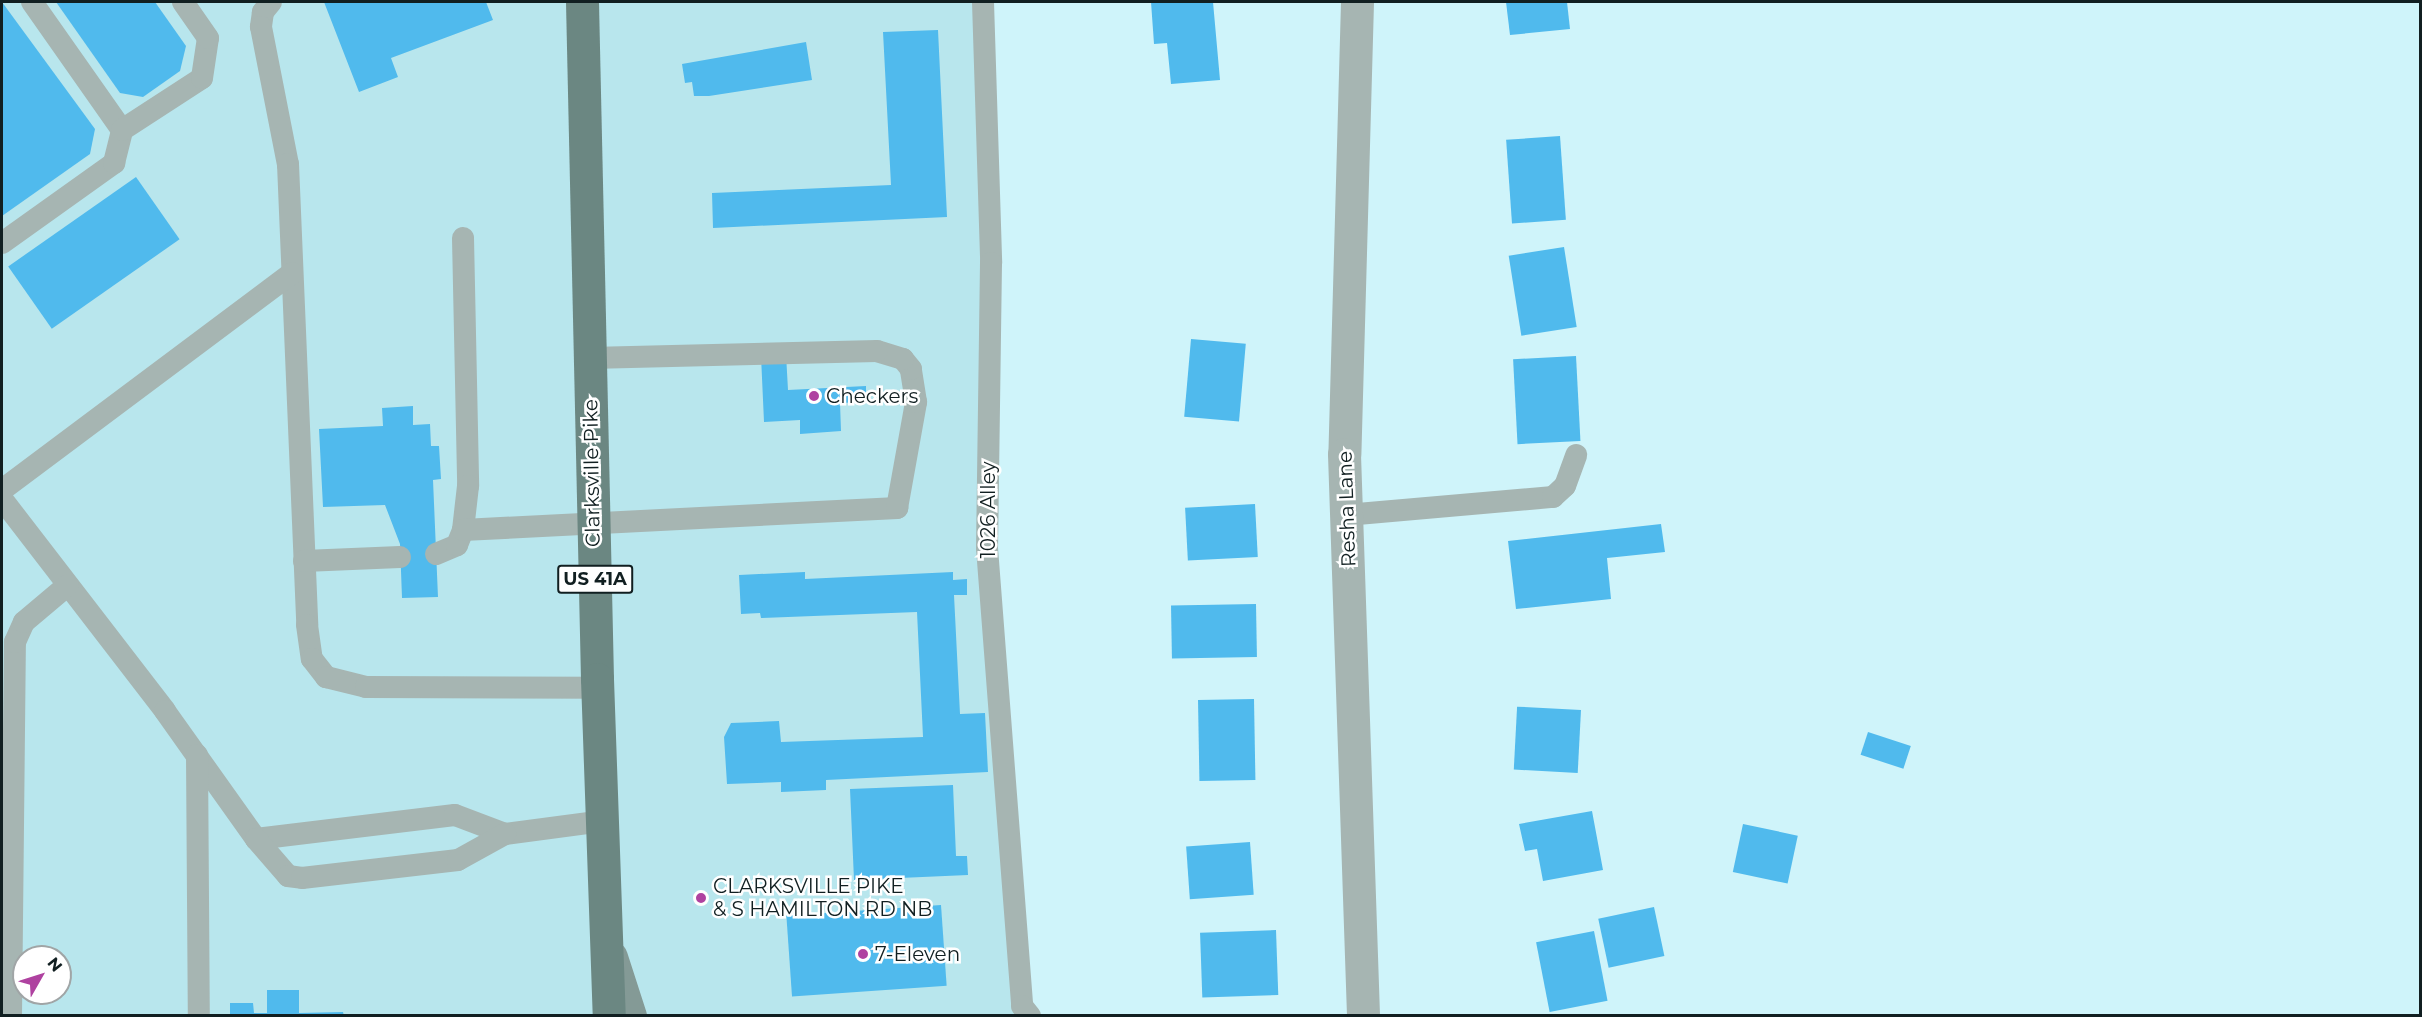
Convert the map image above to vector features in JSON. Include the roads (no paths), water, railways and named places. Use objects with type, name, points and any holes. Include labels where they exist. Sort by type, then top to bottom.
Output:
[{"type":"main road","name":"Clarksville Pike","points":[[582,2],[597,688],[609,1016]]},
{"type":"main road","points":[[595,1016],[606,944]]},
{"type":"main road","points":[[606,944],[630,1016]]},
{"type":"street","name":"Resha Lane","points":[[1357,2],[1344,454],[1364,1016]]},
{"type":"lane","points":[[32,2],[122,130]]},
{"type":"lane","points":[[271,2],[263,12],[262,47],[288,164],[304,561],[312,659],[326,676],[366,687],[597,688]]},
{"type":"lane","name":"1026 Alley","points":[[983,2],[991,263],[987,548],[1022,1006],[1030,1016]]},
{"type":"lane","points":[[2,243],[114,164],[122,130],[202,78],[208,38],[186,3]]},
{"type":"lane","points":[[436,554],[457,545],[463,530],[468,486],[463,238]]},
{"type":"lane","points":[[2,490],[292,273]]},
{"type":"lane","points":[[463,530],[897,508],[916,402],[911,369],[903,359],[877,351],[590,358]]},
{"type":"lane","points":[[1346,515],[1553,496],[1565,486],[1576,455]]},
{"type":"lane","points":[[2,499],[197,755],[255,838],[288,876],[302,878],[458,860],[505,834],[602,821]]},
{"type":"lane","points":[[304,561],[400,557]]},
{"type":"lane","points":[[11,1016],[15,642],[24,622],[68,585]]},
{"type":"lane","points":[[197,755],[199,1016]]},
{"type":"lane","points":[[255,838],[455,815],[505,834]]},
{"type":"place","name":"Checkers","points":[[814,396]]},
{"type":"place","name":"CLARKSVILLE PIKE & S HAMILTON RD NB","points":[[701,898]]},
{"type":"place","name":"7-Eleven","points":[[863,954]]}]
